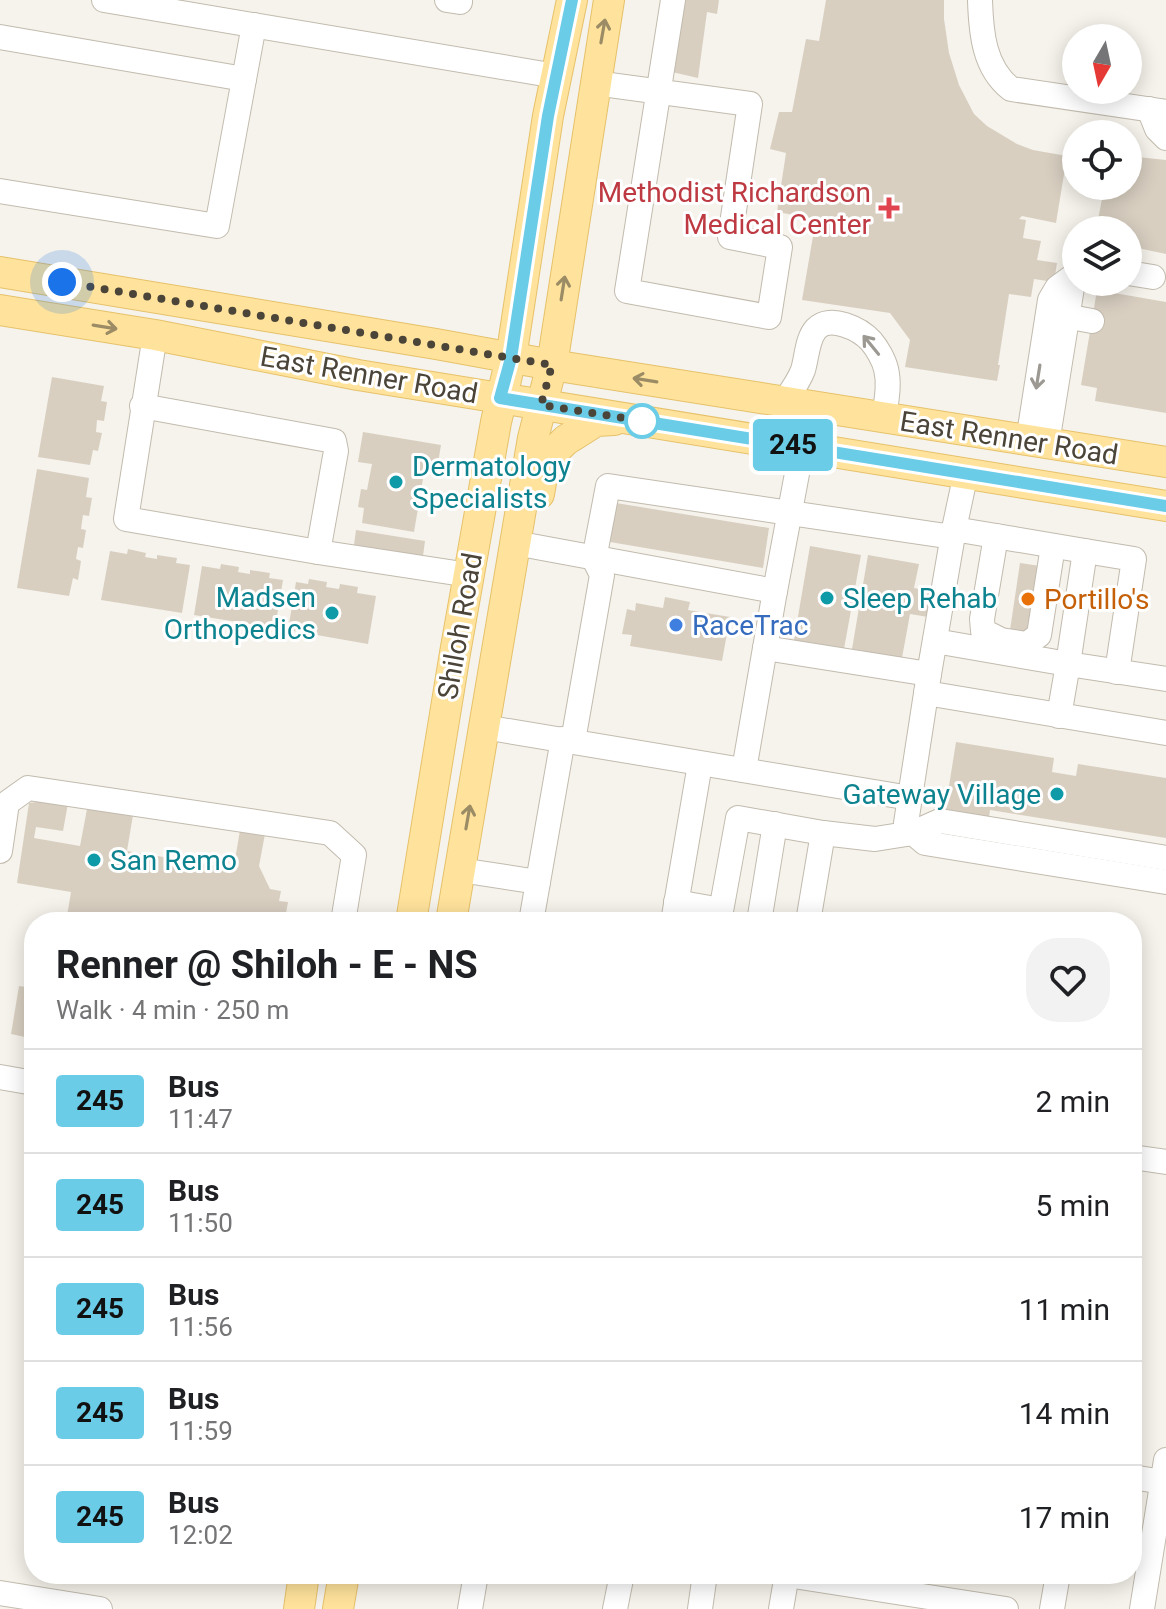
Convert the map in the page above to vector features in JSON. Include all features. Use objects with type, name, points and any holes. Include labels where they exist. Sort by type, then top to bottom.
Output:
[{"type":"main road","name":"Shiloh Road","points":[[413,912],[500,398],[511,358],[548,116],[572,0]]},
{"type":"main road","name":"Shiloh Road","points":[[453,912],[499,635],[515,618],[533,438],[552,365],[609,0]]},
{"type":"main road","points":[[556,76],[595,83]]},
{"type":"main road","name":"East Renner Road","points":[[0,272],[552,365],[1166,462]]},
{"type":"main road","name":"East Renner Road","points":[[0,310],[155,335],[358,375],[1166,506]]},
{"type":"main road","points":[[522,544],[545,460],[568,437],[596,421],[627,418]]},
{"type":"main road","points":[[846,454],[874,436],[884,418]]},
{"type":"main road","points":[[966,473],[978,451],[1031,441]]},
{"type":"main road","points":[[444,721],[484,727]]},
{"type":"main road","points":[[299,1609],[303,1584]]},
{"type":"main road","points":[[338,1609],[342,1584]]},
{"type":"street","points":[[104,0],[245,16],[556,76]]},
{"type":"street","points":[[447,0],[460,0]]},
{"type":"street","points":[[595,83],[657,91],[750,104],[730,237],[780,247],[769,317],[627,291],[657,91],[673,0]]},
{"type":"street","points":[[980,0],[991,64],[1001,81],[1011,89],[1158,111],[1157,129],[1166,138]]},
{"type":"street","points":[[0,191],[217,226],[244,79],[245,16]]},
{"type":"street","points":[[0,37],[244,79]]},
{"type":"street","points":[[1142,275],[1153,277]]},
{"type":"street","points":[[1031,441],[1058,315],[1050,300],[1062,284]]},
{"type":"street","points":[[1058,315],[1092,321]]},
{"type":"street","points":[[784,402],[801,374],[814,331],[824,324],[838,323],[870,340],[883,360],[887,379],[884,418]]},
{"type":"street","points":[[155,335],[126,519],[469,575]]},
{"type":"street","points":[[142,406],[334,441],[336,451],[318,552]]},
{"type":"street","points":[[744,770],[802,447]]},
{"type":"street","points":[[966,473],[906,823],[925,843],[1166,882]]},
{"type":"street","points":[[533,912],[602,575],[594,559],[608,486],[946,536],[954,529]]},
{"type":"street","points":[[954,529],[1134,559],[1117,672]]},
{"type":"street","points":[[990,535],[983,631],[1001,640],[1027,644],[1039,635],[1056,546]]},
{"type":"street","points":[[966,647],[990,535]]},
{"type":"street","points":[[522,544],[775,591]]},
{"type":"street","points":[[1041,659],[1056,546]]},
{"type":"street","points":[[1059,716],[1085,551]]},
{"type":"street","points":[[935,641],[1166,679]]},
{"type":"street","points":[[765,648],[1059,716],[1166,733]]},
{"type":"street","points":[[484,727],[910,798]]},
{"type":"street","points":[[675,912],[700,764]]},
{"type":"street","points":[[0,851],[7,803],[28,788],[330,833],[354,855],[345,912]]},
{"type":"street","points":[[721,912],[738,818],[875,839],[913,833],[940,821],[1166,858]]},
{"type":"street","points":[[761,912],[775,824]]},
{"type":"street","points":[[810,912],[823,833]]},
{"type":"street","points":[[460,870],[538,882]]},
{"type":"street","points":[[0,1077],[24,1081]]},
{"type":"street","points":[[1142,1158],[1166,1162]]},
{"type":"street","points":[[1142,1475],[1164,1471],[1159,1547],[1142,1609]]},
{"type":"street","points":[[470,1609],[474,1584]]},
{"type":"street","points":[[615,1609],[620,1584]]},
{"type":"street","points":[[700,1609],[704,1584]]},
{"type":"street","points":[[781,1609],[785,1584]]},
{"type":"street","points":[[850,1584],[1006,1609]]},
{"type":"street","points":[[1052,1609],[1056,1584]]},
{"type":"street","points":[[0,1593],[100,1609]]},
{"type":"building","points":[[683,0],[719,0],[717,14],[707,12],[698,78],[672,72]]},
{"type":"building","points":[[826,0],[944,0],[949,53],[959,85],[974,114],[987,126],[1017,144],[1062,155],[1062,186],[1056,223],[1022,216],[1019,219],[1026,220],[1023,238],[1041,241],[1037,260],[1057,263],[1054,282],[1034,279],[1031,297],[1009,294],[997,381],[905,367],[910,340],[890,313],[802,300],[816,219],[777,212],[786,153],[770,149],[779,112],[792,112],[806,39],[819,41]]},
{"type":"building","points":[[1142,157],[1166,160],[1166,254],[1142,249],[1142,216],[1099,216],[1102,200],[1142,200]]},
{"type":"building","points":[[1096,296],[1132,296],[1166,302],[1166,413],[1095,401],[1097,388],[1081,385]]},
{"type":"building","points":[[52,377],[104,386],[101,401],[107,402],[104,421],[97,420],[96,432],[102,433],[98,451],[93,450],[90,465],[38,457]]},
{"type":"building","name":"Dermatology Specialists","points":[[363,432],[441,445],[436,475],[424,473],[414,532],[362,523],[364,508],[358,507],[361,489],[367,490],[372,464],[358,462]]},
{"type":"building","points":[[37,469],[89,478],[86,497],[92,498],[89,516],[83,515],[81,529],[86,530],[83,548],[78,547],[76,559],[81,561],[78,580],[73,578],[69,596],[17,588]]},
{"type":"building","name":"RaceTrac","points":[[616,503],[769,528],[763,568],[610,542]]},
{"type":"building","points":[[356,530],[425,541],[423,556],[354,545]]},
{"type":"building","name":"Sleep Rehab","points":[[810,546],[861,555],[844,649],[794,640]]},
{"type":"building","points":[[128,549],[146,553],[145,557],[177,558],[176,563],[190,565],[182,613],[101,600],[110,551],[127,554]]},
{"type":"building","points":[[868,555],[919,564],[914,588],[932,592],[928,617],[910,614],[902,658],[852,649]]},
{"type":"building","name":"Portillo's","points":[[1020,563],[1047,567],[1036,634],[1010,630]]},
{"type":"building","points":[[221,564],[239,567],[238,572],[270,573],[269,578],[283,580],[275,628],[194,615],[202,566],[220,569]]},
{"type":"building","name":"Madsen Orthopedics","points":[[309,579],[327,582],[326,587],[339,589],[340,584],[358,587],[357,593],[376,596],[368,644],[288,630],[296,582],[308,584]]},
{"type":"building","name":"RaceTrac","points":[[665,597],[690,602],[688,610],[730,617],[722,661],[630,646],[632,635],[622,634],[627,609],[635,611],[636,603],[663,608]]},
{"type":"building","name":"Gateway Village","points":[[956,742],[1054,758],[1052,772],[1076,776],[1078,764],[1166,778],[1166,838],[990,810],[989,818],[945,811]]},
{"type":"building","name":"San Remo","points":[[69,798],[63,831],[36,827],[34,838],[80,846],[87,809],[100,809],[133,815],[127,851],[236,869],[240,830],[265,834],[259,866],[270,889],[281,891],[279,901],[288,902],[286,912],[68,912],[71,892],[17,883],[29,803]]},
{"type":"building","points":[[19,986],[24,987],[24,1037],[11,1034]]},
{"type":"bus line","name":"245","points":[[572,0],[548,116],[511,358],[500,398],[1166,506]]},
{"type":"place","name":"Methodist Richardson Medical Center","points":[[889,208]]},
{"type":"place","name":"Dermatology Specialists","points":[[396,482]]},
{"type":"place","name":"Sleep Rehab","points":[[827,598]]},
{"type":"place","name":"Portillo's","points":[[1028,599]]},
{"type":"place","name":"Madsen Orthopedics","points":[[332,613]]},
{"type":"place","name":"RaceTrac","points":[[676,625]]},
{"type":"place","name":"Gateway Village","points":[[1057,794]]},
{"type":"place","name":"San Remo","points":[[94,860]]},
{"type":"route","points":[[62,282],[552,365],[541,405],[656,423],[642,421]]}]
